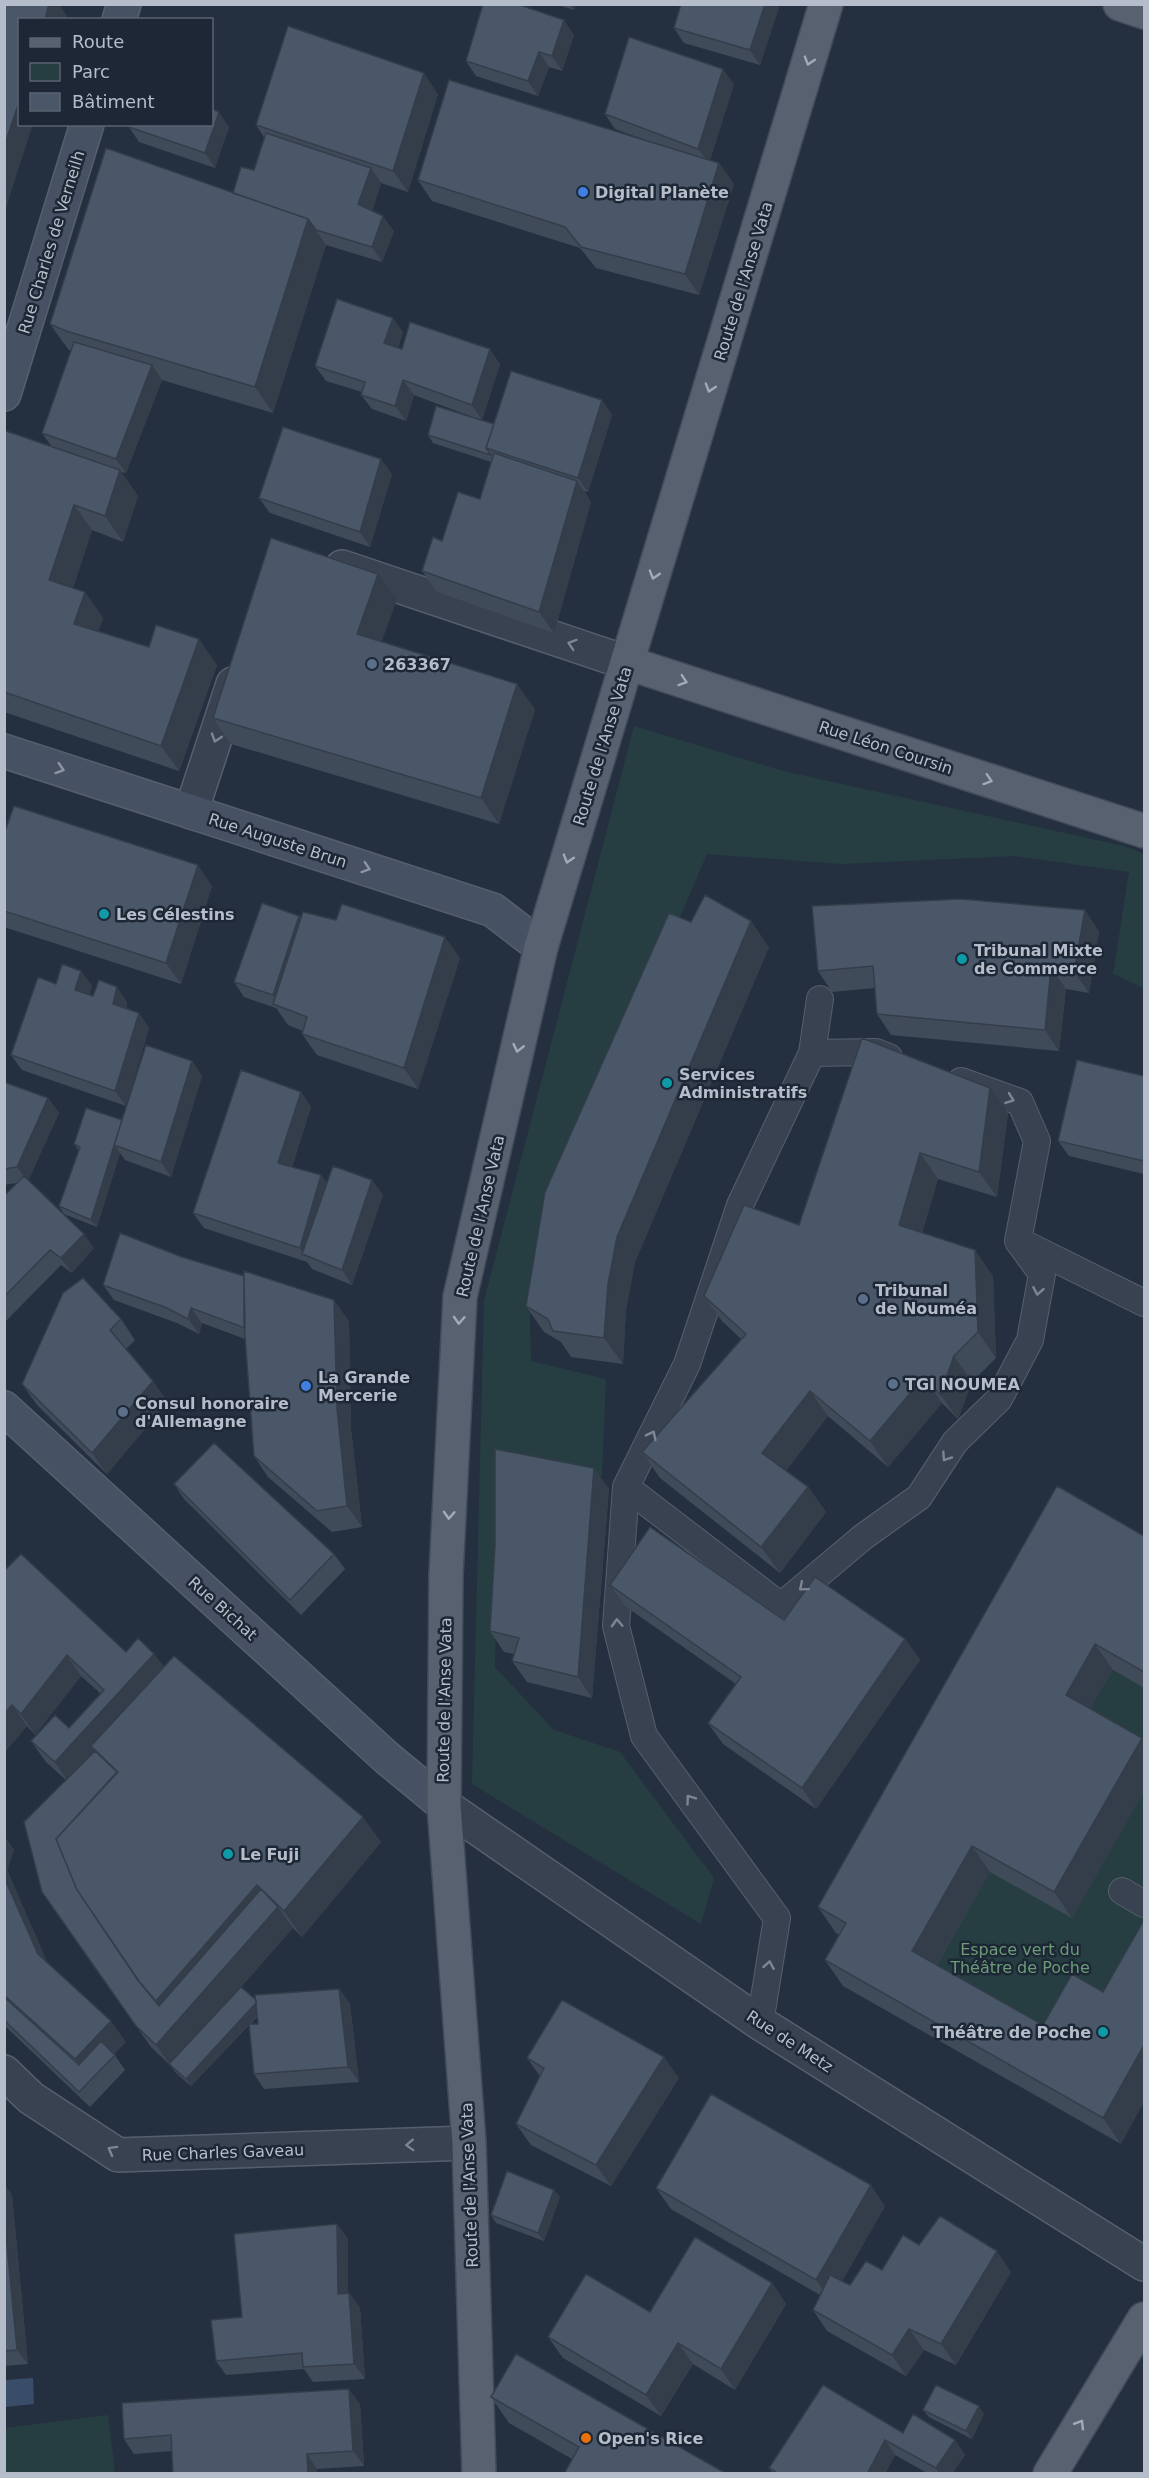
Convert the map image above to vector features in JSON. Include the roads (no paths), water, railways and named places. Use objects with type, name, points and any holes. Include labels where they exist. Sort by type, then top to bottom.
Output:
[{"type":"main road","name":"Route de l'Anse Vata","points":[[479,2474],[469,2143],[444,1805],[446,1575],[460,1297],[541,947],[826,4]]},
{"type":"main road","points":[[1120,4],[1144,12]]},
{"type":"main road","name":"Rue Léon Coursin","points":[[628,663],[1144,831]]},
{"type":"main road","points":[[1050,2474],[1144,2319]]},
{"type":"street","name":"Rue Charles de Verneilh","points":[[4,394],[86,126]]},
{"type":"street","points":[[313,558],[628,663]]},
{"type":"street","points":[[191,812],[243,654]]},
{"type":"street","name":"Rue Auguste Brun","points":[[4,751],[493,910],[541,947]]},
{"type":"street","name":"Rue Bichat","points":[[4,1408],[387,1758],[444,1805]]},
{"type":"street","name":"Rue de Metz","points":[[444,1805],[760,2023],[1144,2264]]},
{"type":"street","name":"Rue Charles Gaveau","points":[[4,2072],[31,2098],[118,2155],[469,2143]]},
{"type":"lane","points":[[760,2023],[777,1918],[644,1736],[616,1626],[626,1487],[687,1364],[740,1205],[812,1053],[820,999]]},
{"type":"lane","points":[[812,1053],[876,1052],[909,1063]]},
{"type":"lane","points":[[626,1487],[781,1606],[863,1537],[919,1497],[956,1442],[999,1398],[1030,1340],[1042,1274],[1018,1240],[1037,1141],[1020,1102],[942,1075]]},
{"type":"lane","points":[[1018,1240],[1144,1304]]},
{"type":"lane","points":[[1122,1891],[1144,1904]]},
{"type":"water","points":[[33,2378],[34,2404],[5,2407],[5,2380]]},
{"type":"place","name":"Digital Planète","points":[[583,192]]},
{"type":"place","name":"263367","points":[[372,664]]},
{"type":"place","name":"Les Célestins","points":[[104,914]]},
{"type":"place","name":"Tribunal Mixte de Commerce","points":[[962,959]]},
{"type":"place","name":"Services Administratifs","points":[[667,1083]]},
{"type":"place","name":"Tribunal de Nouméa","points":[[863,1299]]},
{"type":"place","name":"TGI NOUMEA","points":[[893,1384]]},
{"type":"place","name":"La Grande Mercerie","points":[[306,1386]]},
{"type":"place","name":"Consul honoraire d'Allemagne","points":[[123,1412]]},
{"type":"place","name":"Le Fuji","points":[[228,1854]]},
{"type":"place","name":"Théâtre de Poche","points":[[1103,2032]]},
{"type":"place","name":"Open's Rice","points":[[586,2438]]},
{"type":"park label","name":"Espace vert du Théâtre de Poche","points":[[1020,1958]]}]
